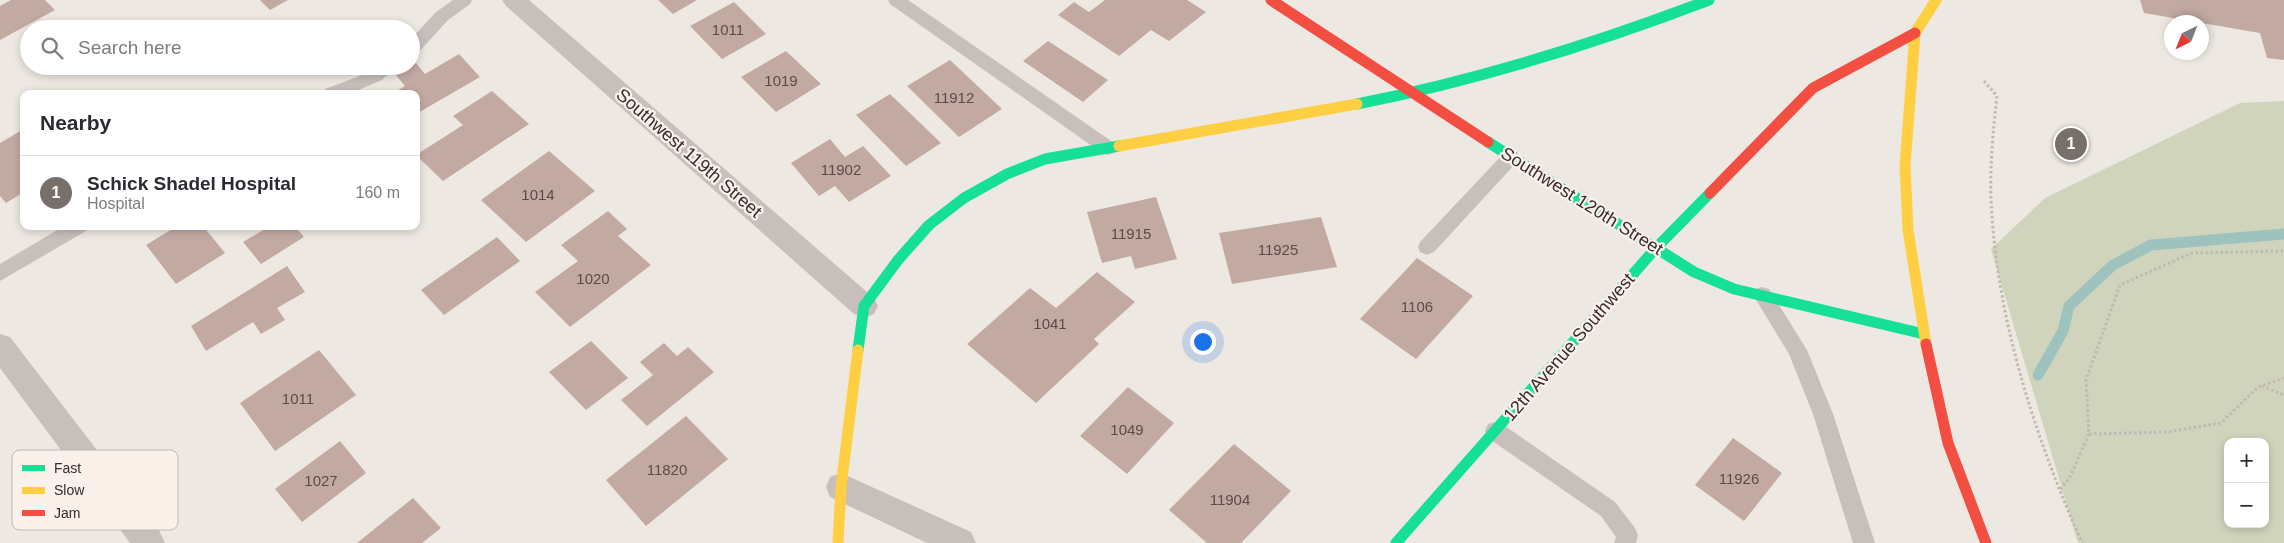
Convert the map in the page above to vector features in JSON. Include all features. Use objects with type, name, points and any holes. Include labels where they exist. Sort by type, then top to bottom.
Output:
[{"type":"street","name":"Southwest 119th Street","points":[[514,0],[864,306]]},
{"type":"street","name":"Southwest 120th Street","points":[[1271,0],[1416,93],[1511,157],[1694,272],[1734,289],[1924,334]]},
{"type":"street","points":[[838,543],[841,486],[864,306],[898,260],[930,225],[964,198],[1007,174],[1045,159],[1416,93],[1574,49],[1633,30],[1709,0]]},
{"type":"street","points":[[1936,0],[1915,33],[1904,166],[1908,230],[1924,334],[1948,443],[1986,543]]},
{"type":"street","name":"12th Avenue Southwest","points":[[1396,543],[1656,248],[1813,88],[1915,33]]},
{"type":"street","points":[[0,346],[79,450]]},
{"type":"street","points":[[841,486],[960,543]]},
{"type":"street","points":[[139,530],[149,543]]},
{"type":"lane","points":[[420,40],[442,16],[464,0]]},
{"type":"lane","points":[[896,0],[1108,148]]},
{"type":"lane","points":[[340,90],[377,75]]},
{"type":"lane","points":[[1426,247],[1511,157]]},
{"type":"lane","points":[[0,273],[73,230]]},
{"type":"lane","points":[[1762,296],[1797,350],[1823,414],[1864,543]]},
{"type":"lane","points":[[1495,430],[1608,509],[1627,535],[1626,543]]},
{"type":"path","points":[[1984,81],[1997,96],[1991,145],[1991,198],[1996,255],[2006,317],[2023,384],[2060,489],[2082,543]]},
{"type":"path","points":[[2060,489],[2069,478],[2089,434],[2086,380],[2120,285],[2192,253],[2284,251]]},
{"type":"path","points":[[2089,434],[2167,432],[2221,423],[2258,387],[2284,378]]},
{"type":"path","points":[[2262,386],[2284,395]]},
{"type":"green space","points":[[2284,101],[2284,543],[2078,543],[1991,249],[2045,198],[2240,103]]},
{"type":"building","points":[[11,0],[45,0],[55,10],[37,20],[20,20],[20,29],[0,40],[0,6]]},
{"type":"building","points":[[260,0],[288,0],[270,10]]},
{"type":"building","points":[[658,0],[697,0],[673,14]]},
{"type":"building","points":[[1105,0],[1187,0],[1206,12],[1169,41],[1151,30],[1119,56],[1058,15],[1074,2],[1089,12]]},
{"type":"building","points":[[2140,0],[2284,0],[2284,60],[2267,58],[2260,33],[2209,24],[2209,15],[2164,16],[2144,13]]},
{"type":"building","points":[[734,2],[766,34],[722,59],[690,26]]},
{"type":"building","points":[[1048,41],[1108,80],[1083,102],[1023,61]]},
{"type":"building","points":[[786,51],[821,84],[776,112],[741,77]]},
{"type":"building","points":[[459,54],[480,77],[420,112],[420,90],[398,90],[405,86],[396,75],[420,75],[420,68],[425,74]]},
{"type":"building","points":[[950,60],[1002,109],[959,137],[907,86]]},
{"type":"building","points":[[492,91],[529,124],[443,181],[420,159],[420,152],[463,125],[453,116]]},
{"type":"building","points":[[890,94],[941,143],[906,166],[856,115]]},
{"type":"building","points":[[20,131],[20,194],[6,203],[0,196],[0,143]]},
{"type":"building","points":[[830,139],[845,157],[863,146],[891,176],[849,202],[835,186],[819,196],[791,163]]},
{"type":"building","points":[[549,151],[595,191],[526,242],[481,200]]},
{"type":"building","points":[[1156,197],[1177,259],[1135,269],[1131,256],[1102,263],[1087,212]]},
{"type":"building","points":[[608,211],[627,229],[618,236],[651,265],[570,327],[535,292],[578,261],[561,245]]},
{"type":"building","points":[[1321,217],[1337,267],[1232,284],[1219,233]]},
{"type":"building","points":[[170,230],[206,230],[225,253],[176,284],[146,245]]},
{"type":"building","points":[[263,230],[298,230],[304,237],[261,264],[243,242]]},
{"type":"building","points":[[497,237],[520,261],[444,315],[421,290]]},
{"type":"building","points":[[1417,258],[1473,296],[1416,359],[1360,319]]},
{"type":"building","points":[[287,266],[305,292],[277,308],[285,320],[261,334],[253,322],[206,351],[191,326]]},
{"type":"building","points":[[1097,272],[1135,302],[1094,339],[1099,344],[1036,403],[967,344],[1030,288],[1056,308]]},
{"type":"building","points":[[591,341],[628,378],[586,410],[549,372]]},
{"type":"building","points":[[664,343],[677,356],[688,347],[714,372],[647,426],[621,400],[653,375],[640,362]]},
{"type":"building","points":[[319,350],[356,395],[275,451],[240,403]]},
{"type":"building","points":[[1128,387],[1174,423],[1127,474],[1080,436]]},
{"type":"building","points":[[686,416],[728,459],[646,526],[606,480]]},
{"type":"building","points":[[1733,438],[1782,473],[1744,521],[1695,485]]},
{"type":"building","points":[[340,441],[366,473],[302,522],[275,489]]},
{"type":"building","points":[[1234,444],[1291,491],[1241,543],[1207,543],[1169,510]]},
{"type":"building","points":[[413,498],[441,528],[422,543],[357,543]]},
{"type":"waterway","points":[[2038,375],[2063,331],[2069,306],[2113,265],[2151,245],[2284,234]]},
{"type":"traffic: fast","points":[[1357,104],[1447,85],[1535,61],[1623,32],[1709,0]]},
{"type":"traffic: fast","points":[[1488,142],[1694,272],[1734,289],[1924,334]]},
{"type":"traffic: fast","points":[[858,350],[864,306],[898,260],[929,225],[964,198],[1007,174],[1045,159],[1119,146]]},
{"type":"traffic: fast","points":[[1396,543],[1656,248],[1710,193]]},
{"type":"traffic: slow","points":[[1926,344],[1908,230],[1905,166],[1915,33],[1936,0]]},
{"type":"traffic: slow","points":[[1119,146],[1357,104]]},
{"type":"traffic: slow","points":[[838,543],[841,487],[858,350]]},
{"type":"traffic: jam","points":[[1271,0],[1488,142]]},
{"type":"traffic: jam","points":[[1710,193],[1813,88],[1915,33]]},
{"type":"traffic: jam","points":[[1926,344],[1948,443],[1986,543]]},
{"type":"place","name":"Schick Shadel Hospital","points":[[2071,144]]}]
